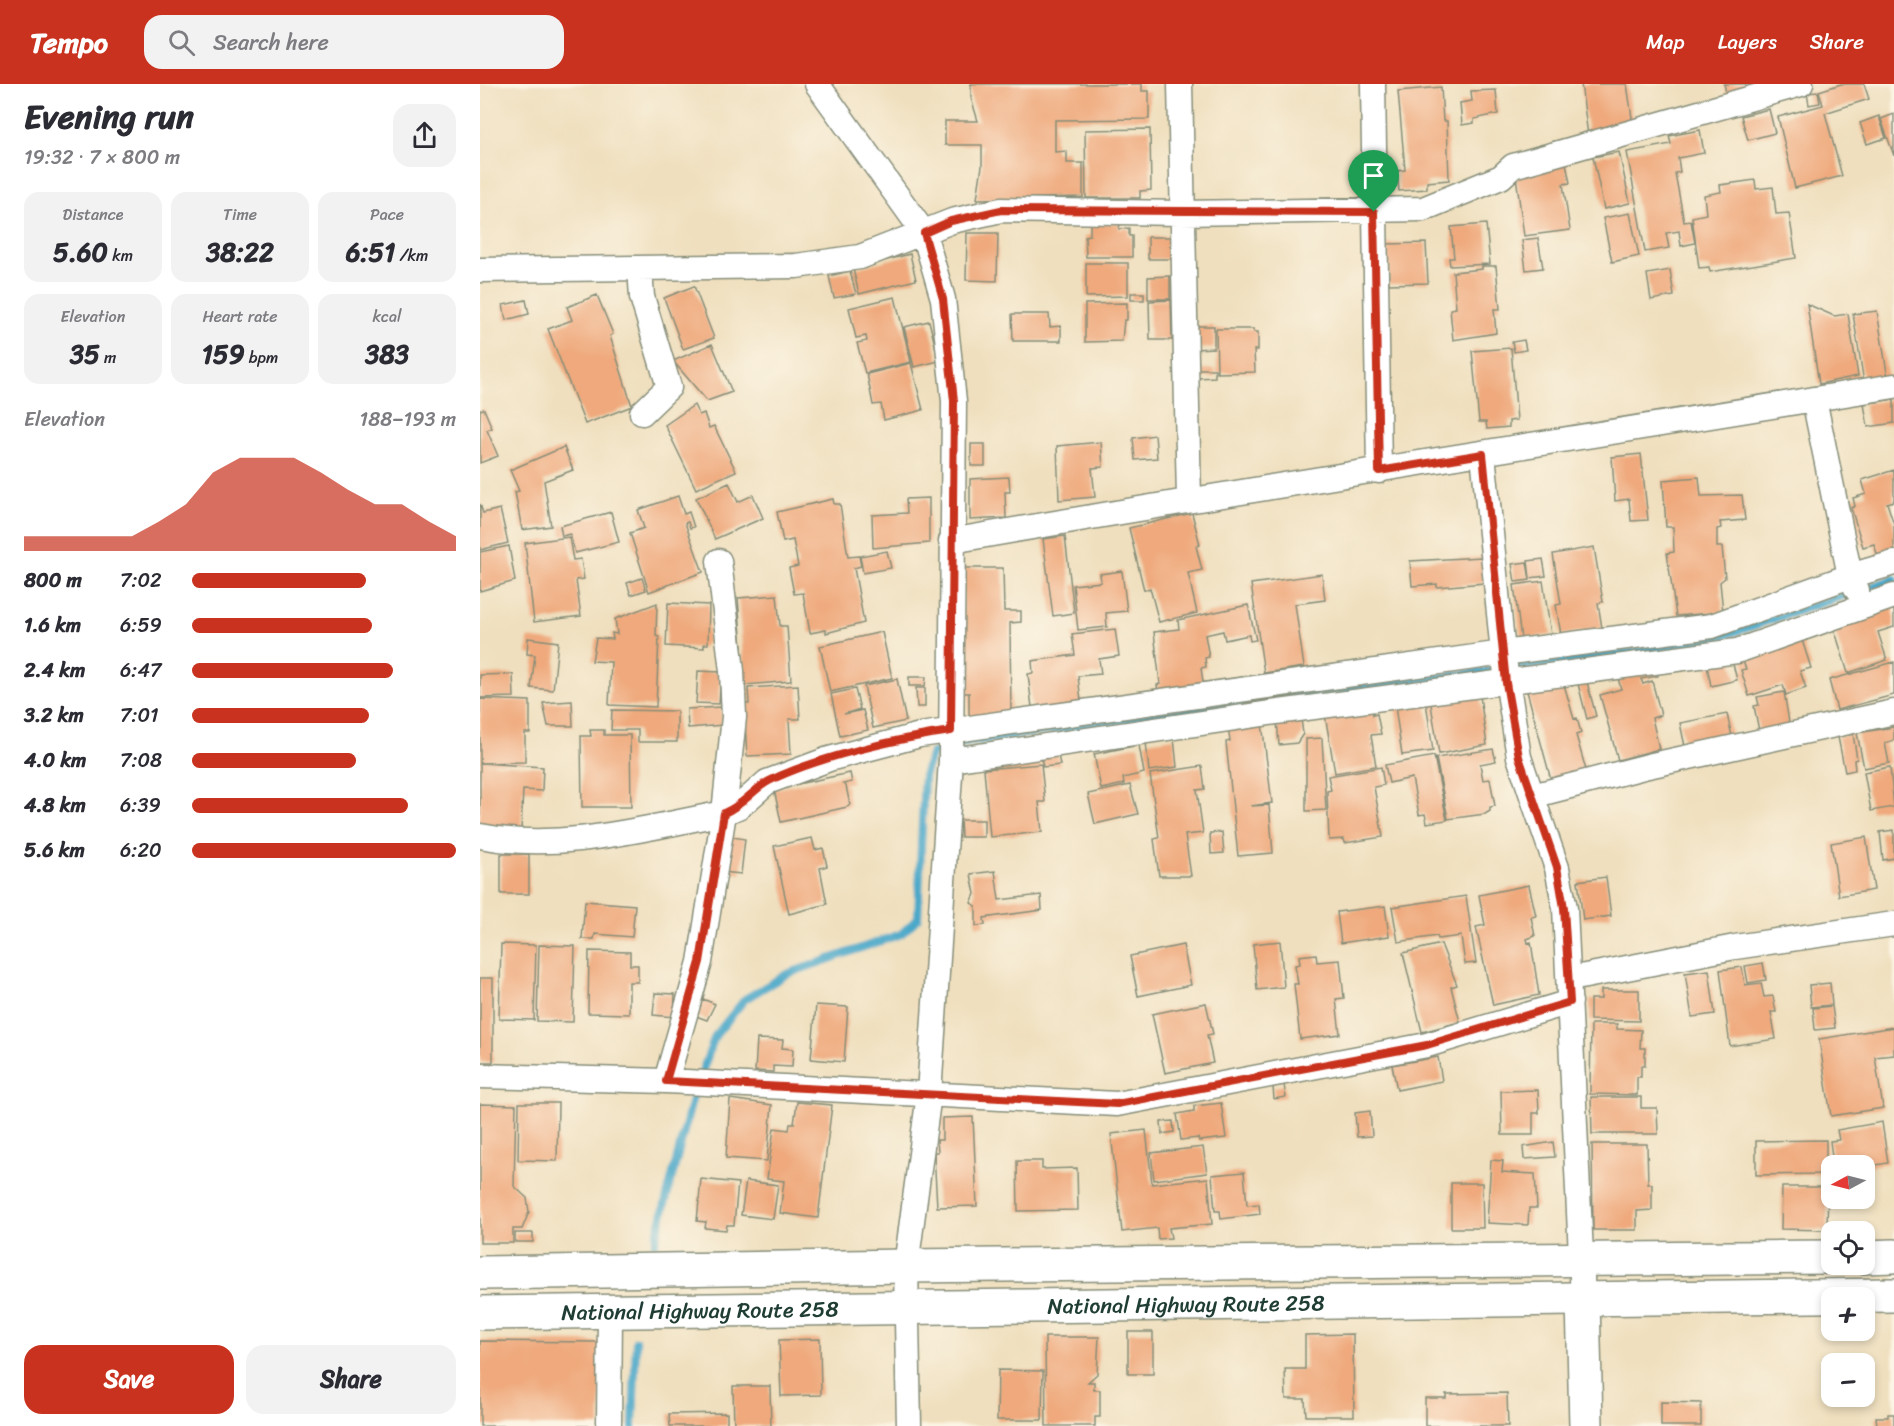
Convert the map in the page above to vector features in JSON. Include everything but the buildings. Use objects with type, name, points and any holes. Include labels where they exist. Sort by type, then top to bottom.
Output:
[{"type":"main road","points":[[1875,1257],[1894,1256]]},
{"type":"main road","name":"National Highway Route 258","points":[[480,1273],[906,1266],[1821,1257]]},
{"type":"main road","name":"National Highway Route 258","points":[[480,1313],[1894,1295]]},
{"type":"main road","points":[[1583,1299],[1586,1426]]},
{"type":"street","points":[[817,84],[924,233],[943,299],[954,401],[951,540],[951,760],[929,1094],[906,1266],[909,1426]]},
{"type":"street","points":[[1180,84],[1189,499]]},
{"type":"street","points":[[1373,84],[1379,471]]},
{"type":"street","points":[[480,270],[796,266],[860,257],[951,221],[1001,210],[1181,213],[1374,212],[1422,209],[1501,177],[1514,166],[1801,84]]},
{"type":"street","points":[[640,268],[642,297],[669,387],[642,412]]},
{"type":"street","points":[[951,540],[1189,499],[1379,471],[1894,386]]},
{"type":"street","points":[[1814,399],[1850,576],[1865,605]]},
{"type":"street","points":[[1483,454],[1506,683],[1519,757],[1557,867],[1564,908],[1570,991],[1583,1299]]},
{"type":"street","points":[[666,1081],[700,962],[724,813],[734,717],[732,671],[719,561]]},
{"type":"street","points":[[480,836],[510,842],[598,837],[724,813],[740,806],[767,782],[829,759],[920,735],[1712,626],[1850,576],[1894,563]]},
{"type":"street","points":[[951,760],[1270,713],[1737,651],[1894,596]]},
{"type":"street","points":[[1532,796],[1648,766],[1894,712]]},
{"type":"street","points":[[480,1076],[666,1081],[1117,1104],[1427,1045],[1570,991],[1735,947],[1894,924]]},
{"type":"street","points":[[609,1426],[610,1312]]},
{"type":"waterway","points":[[655,1243],[692,1100],[715,1036],[745,999],[787,974],[901,934],[918,918],[924,776],[932,753],[970,742],[1291,696],[1623,654],[1717,638],[1894,579]]},
{"type":"waterway","points":[[633,1426],[636,1341]]},
{"type":"route","points":[[1001,210],[1181,213],[1374,212],[1379,471],[1483,454],[1506,683],[1519,757],[1557,867],[1564,908],[1570,1002],[1427,1045],[1117,1104],[666,1081],[700,962],[724,813],[740,806],[767,782],[829,759],[920,735],[951,731],[954,401],[943,299],[924,233],[951,221],[1001,210]]}]
